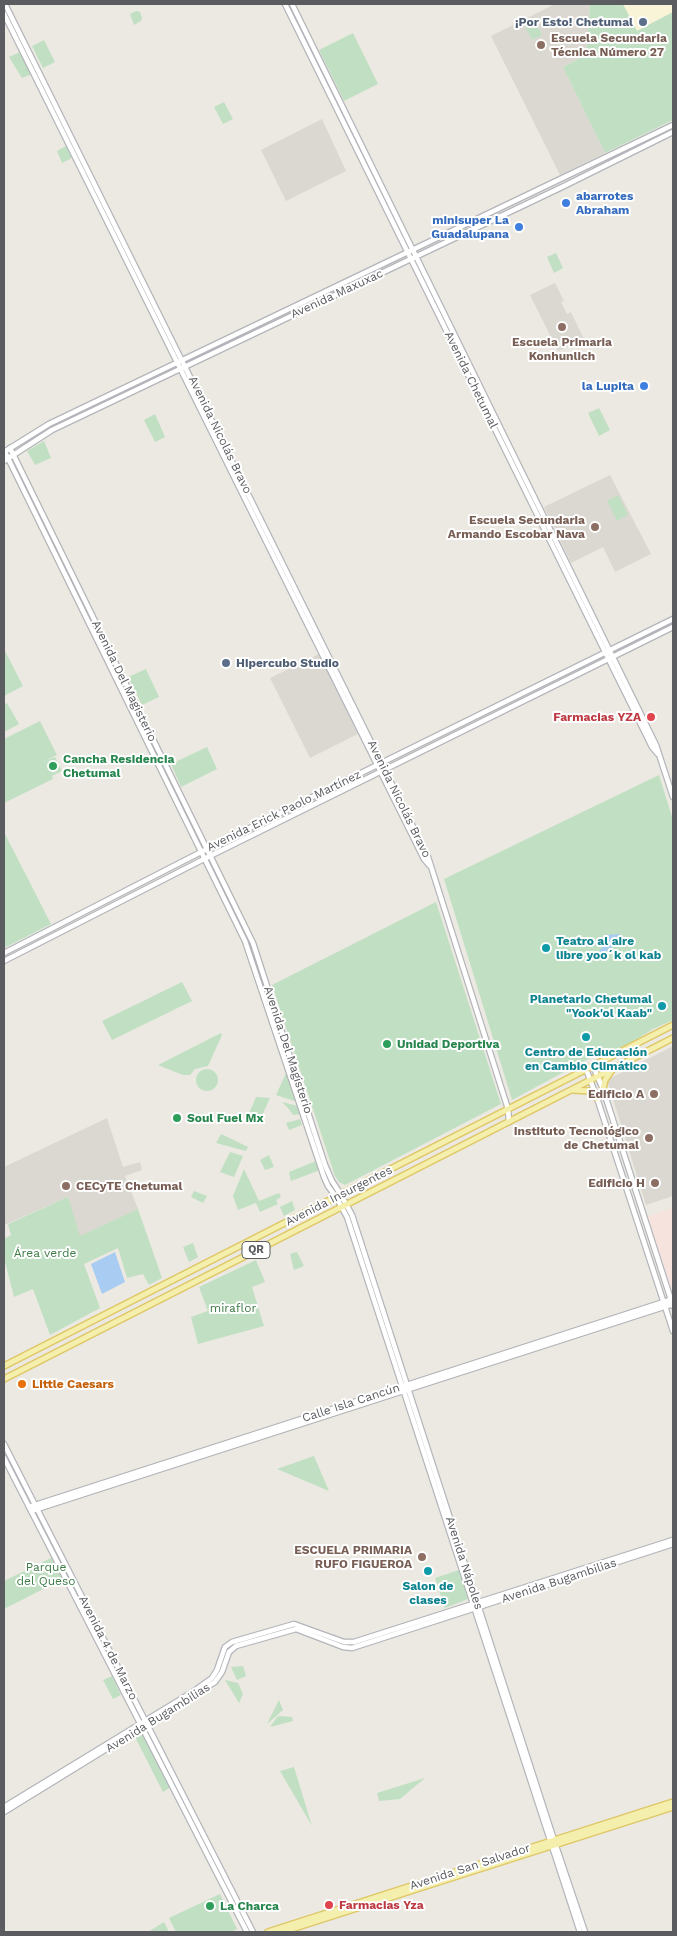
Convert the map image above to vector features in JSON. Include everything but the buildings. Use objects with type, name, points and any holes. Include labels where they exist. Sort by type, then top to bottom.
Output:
[{"type":"main road","name":"Avenida Nicolás Bravo","points":[[6,4],[186,366],[379,764]]},
{"type":"main road","name":"Avenida Chetumal","points":[[285,4],[611,658],[652,747],[659,756],[673,797]]},
{"type":"main road","name":"Avenida Chetumal","points":[[292,4],[417,257],[607,651]]},
{"type":"main road","name":"Avenida Nicolás Bravo","points":[[4,14],[383,771],[424,859],[432,868],[508,1109],[509,1122]]},
{"type":"main road","name":"Avenida Maxuxac","points":[[4,452],[49,424],[487,216],[673,125]]},
{"type":"main road","name":"Avenida Maxuxac","points":[[6,459],[52,430],[417,257],[673,132]]},
{"type":"main road","name":"Avenida Del Magisterio","points":[[10,448],[253,942],[325,1165],[339,1196]]},
{"type":"main road","name":"Avenida Del Magisterio","points":[[4,452],[250,952],[321,1168],[328,1186],[339,1196]]},
{"type":"main road","name":"Avenida Erick Paolo Martínez","points":[[4,952],[673,618]]},
{"type":"main road","name":"Avenida Erick Paolo Martínez","points":[[4,961],[204,858],[673,627]]},
{"type":"main road","points":[[479,714],[483,721]]},
{"type":"main road","name":"Avenida Insurgentes","points":[[4,1366],[673,1025]]},
{"type":"main road","name":"Avenida Insurgentes","points":[[4,1379],[673,1038]]},
{"type":"main road","points":[[614,1055],[620,1065]]},
{"type":"main road","points":[[593,1066],[603,1089],[673,1303]]},
{"type":"main road","points":[[603,1089],[605,1080],[614,1068]]},
{"type":"main road","points":[[586,1069],[673,1331]]},
{"type":"main road","points":[[570,1090],[588,1091],[597,1098]]},
{"type":"main road","name":"Avenida Nicolás Bravo","points":[[508,1109],[515,1118]]},
{"type":"main road","name":"Avenida Nápoles","points":[[339,1196],[365,1262],[580,1932]]},
{"type":"main road","points":[[234,1250],[238,1260]]},
{"type":"main road","name":"Calle Isla Cancún","points":[[33,1508],[664,1304],[673,1303]]},
{"type":"main road","name":"Avenida 4 de Marzo","points":[[4,1444],[33,1508],[247,1932]]},
{"type":"main road","name":"Avenida 4 de Marzo","points":[[4,1458],[33,1508]]},
{"type":"main road","name":"Avenida Bugambilias","points":[[475,1605],[673,1540]]},
{"type":"main road","name":"Avenida Bugambilias","points":[[4,1812],[212,1678],[217,1670],[225,1647],[232,1642],[294,1624],[350,1643],[673,1544]]},
{"type":"main road","name":"Avenida 4 de Marzo","points":[[143,1724],[253,1932]]},
{"type":"main road","name":"Avenida Bugambilias","points":[[4,1807],[143,1724]]},
{"type":"main road","name":"Avenida San Salvador","points":[[282,1932],[673,1802]]},
{"type":"main road","name":"Avenida San Salvador","points":[[268,1932],[673,1807]]},
{"type":"main road","name":"Avenida Nápoles","points":[[552,1843],[585,1932]]},
{"type":"shaded area","points":[[555,4],[590,4],[586,55],[563,67],[605,153],[560,175],[491,36]]},
{"type":"shaded area","name":"¡Por Esto! Chetumal","points":[[623,4],[673,4],[673,12],[636,31]]},
{"type":"shaded area","points":[[322,119],[346,171],[286,201],[261,150]]},
{"type":"shaded area","name":"Escuela Primaria Konhunlich","points":[[555,283],[564,301],[561,302],[567,314],[571,312],[584,339],[558,351],[530,295]]},
{"type":"shaded area","name":"Escuela Secundaria Armando Escobar Nava","points":[[610,475],[651,554],[615,572],[603,547],[571,563],[544,507]]},
{"type":"shaded area","points":[[319,654],[358,734],[310,758],[270,678]]},
{"type":"shaded area","name":"Instituto Tecnológico de Chetumal","points":[[673,1046],[673,1196],[646,1205],[607,1080]]},
{"type":"shaded area","name":"CECyTE Chetumal","points":[[107,1118],[123,1167],[140,1162],[142,1170],[125,1176],[138,1209],[79,1237],[68,1197],[4,1225],[4,1167]]},
{"type":"shaded area","points":[[673,1208],[673,1296],[647,1217]]},
{"type":"green space","points":[[590,4],[623,4],[637,31],[673,12],[673,120],[605,153],[563,67],[586,55]]},
{"type":"green space","points":[[136,11],[140,12],[142,18],[141,21],[134,25],[130,14]]},
{"type":"green space","points":[[534,19],[542,35],[532,40],[524,24]]},
{"type":"green space","points":[[353,33],[378,84],[344,101],[319,50]]},
{"type":"green space","points":[[44,40],[55,62],[43,68],[32,46]]},
{"type":"green space","points":[[20,52],[32,74],[22,78],[9,57]]},
{"type":"green space","points":[[224,102],[233,119],[223,124],[214,107]]},
{"type":"green space","points":[[66,146],[72,158],[62,163],[57,151]]},
{"type":"green space","points":[[556,253],[563,268],[554,273],[547,257]]},
{"type":"green space","points":[[599,408],[610,430],[599,436],[588,413]]},
{"type":"green space","points":[[155,414],[165,437],[155,442],[144,420]]},
{"type":"green space","points":[[44,441],[51,458],[35,465],[27,451]]},
{"type":"green space","points":[[618,495],[628,515],[617,521],[607,501]]},
{"type":"green space","points":[[4,649],[23,686],[4,696]]},
{"type":"green space","points":[[146,669],[159,697],[142,705],[128,677]]},
{"type":"green space","points":[[7,703],[19,724],[4,732],[4,705]]},
{"type":"green space","points":[[40,721],[57,755],[44,761],[55,757],[62,771],[52,776],[53,779],[4,803],[4,739]]},
{"type":"green space","points":[[207,747],[217,769],[181,787],[171,764]]},
{"type":"green space","points":[[659,775],[673,820],[673,1020],[653,1029],[629,1044],[588,1059],[512,1100],[444,879]]},
{"type":"green space","points":[[4,832],[51,924],[4,948]]},
{"type":"green space","points":[[245,832],[247,837],[219,850],[216,846]]},
{"type":"green space","name":"Unidad Deportiva","points":[[436,902],[501,1104],[345,1185],[339,1182],[335,1176],[272,985]]},
{"type":"green space","points":[[182,982],[192,1001],[112,1040],[102,1021]]},
{"type":"green space","points":[[221,1033],[222,1035],[208,1066],[195,1069],[190,1075],[183,1075],[158,1065]]},
{"type":"green space","points":[[207,1069],[215,1072],[218,1080],[215,1088],[207,1091],[199,1088],[196,1080],[199,1072]]},
{"type":"green space","points":[[287,1071],[297,1102],[276,1095]]},
{"type":"green space","points":[[256,1097],[270,1098],[260,1120],[248,1116]]},
{"type":"green space","points":[[282,1102],[298,1106],[302,1114],[293,1115]]},
{"type":"green space","points":[[300,1119],[302,1125],[289,1130],[286,1123]]},
{"type":"green space","points":[[221,1134],[248,1147],[246,1151],[216,1143]]},
{"type":"green space","points":[[230,1152],[243,1156],[234,1177],[220,1172]]},
{"type":"green space","points":[[269,1155],[274,1167],[265,1170],[260,1160]]},
{"type":"green space","points":[[316,1161],[320,1170],[291,1181],[289,1172]]},
{"type":"green space","points":[[244,1169],[259,1201],[279,1193],[281,1197],[276,1200],[278,1204],[260,1212],[256,1203],[238,1210],[233,1196]]},
{"type":"green space","points":[[194,1191],[207,1196],[203,1203],[191,1197]]},
{"type":"green space","name":"Área verde","points":[[68,1197],[80,1236],[138,1209],[162,1278],[149,1285],[143,1274],[127,1278],[118,1248],[84,1264],[100,1308],[50,1335],[33,1289],[14,1297],[4,1258],[4,1239],[11,1235],[8,1224]]},
{"type":"green space","points":[[292,1201],[295,1210],[284,1216],[280,1207]]},
{"type":"green space","points":[[193,1243],[198,1257],[189,1262],[183,1247]]},
{"type":"green space","points":[[297,1252],[304,1266],[294,1270],[290,1254]]},
{"type":"green space","name":"miraflor","points":[[256,1260],[265,1282],[252,1287],[264,1326],[198,1344],[191,1317],[208,1311],[199,1287]]},
{"type":"green space","points":[[314,1456],[329,1491],[277,1469]]},
{"type":"green space","name":"Parque del Queso","points":[[53,1557],[63,1579],[4,1609],[4,1581]]},
{"type":"green space","points":[[459,1570],[468,1599],[445,1608],[435,1578]]},
{"type":"green space","points":[[243,1666],[246,1676],[237,1680],[231,1667]]},
{"type":"green space","points":[[112,1676],[121,1695],[113,1699],[103,1680]]},
{"type":"green space","points":[[225,1680],[238,1683],[243,1694],[239,1703]]},
{"type":"green space","points":[[279,1700],[283,1710],[267,1724]]},
{"type":"green space","points":[[278,1716],[292,1717],[293,1721],[270,1727]]},
{"type":"green space","points":[[142,1731],[171,1787],[163,1792],[134,1735]]},
{"type":"green space","points":[[294,1767],[312,1826],[280,1771]]},
{"type":"green space","points":[[425,1778],[400,1799],[379,1801],[377,1793]]},
{"type":"green space","name":"La Charca","points":[[220,1894],[237,1929],[230,1932],[176,1932],[169,1918]]},
{"type":"green space","points":[[164,1922],[169,1932],[148,1932]]},
{"type":"water","points":[[619,934],[612,947],[608,949],[603,957],[599,955],[600,950],[605,944],[606,935]]},
{"type":"water","points":[[115,1252],[125,1282],[102,1294],[91,1264]]},
{"type":"place","name":"¡Por Esto! Chetumal","points":[[643,22]]},
{"type":"place","name":"Escuela Secundaria Técnica Número 27","points":[[541,45]]},
{"type":"place","name":"abarrotes Abraham","points":[[566,203]]},
{"type":"place","name":"minisuper La Guadalupana","points":[[519,227]]},
{"type":"place","name":"Escuela Primaria Konhunlich","points":[[562,327]]},
{"type":"place","name":"la Lupita","points":[[644,386]]},
{"type":"place","name":"Escuela Secundaria Armando Escobar Nava","points":[[595,527]]},
{"type":"place","name":"Hipercubo Studio","points":[[226,663]]},
{"type":"place","name":"Farmacias YZA","points":[[651,717]]},
{"type":"place","name":"Cancha Residencia Chetumal","points":[[53,766]]},
{"type":"place","name":"Teatro al aire libre yoo´k ol kab","points":[[546,948]]},
{"type":"place","name":"Planetario Chetumal \"Yook'ol Kaab\"","points":[[662,1006]]},
{"type":"place","name":"Centro de Educación en Cambio Climático","points":[[586,1037]]},
{"type":"place","name":"Unidad Deportiva","points":[[387,1044]]},
{"type":"place","name":"Edificio A","points":[[654,1094]]},
{"type":"place","name":"Soul Fuel Mx","points":[[177,1118]]},
{"type":"place","name":"Instituto Tecnológico de Chetumal","points":[[649,1138]]},
{"type":"place","name":"Edificio H","points":[[655,1183]]},
{"type":"place","name":"CECyTE Chetumal","points":[[66,1186]]},
{"type":"place","name":"Little Caesars","points":[[22,1384]]},
{"type":"place","name":"ESCUELA PRIMARIA RUFO FIGUEROA","points":[[422,1557]]},
{"type":"place","name":"Salon de clases","points":[[428,1571]]},
{"type":"place","name":"Farmacias Yza","points":[[329,1905]]},
{"type":"place","name":"La Charca","points":[[210,1906]]}]
